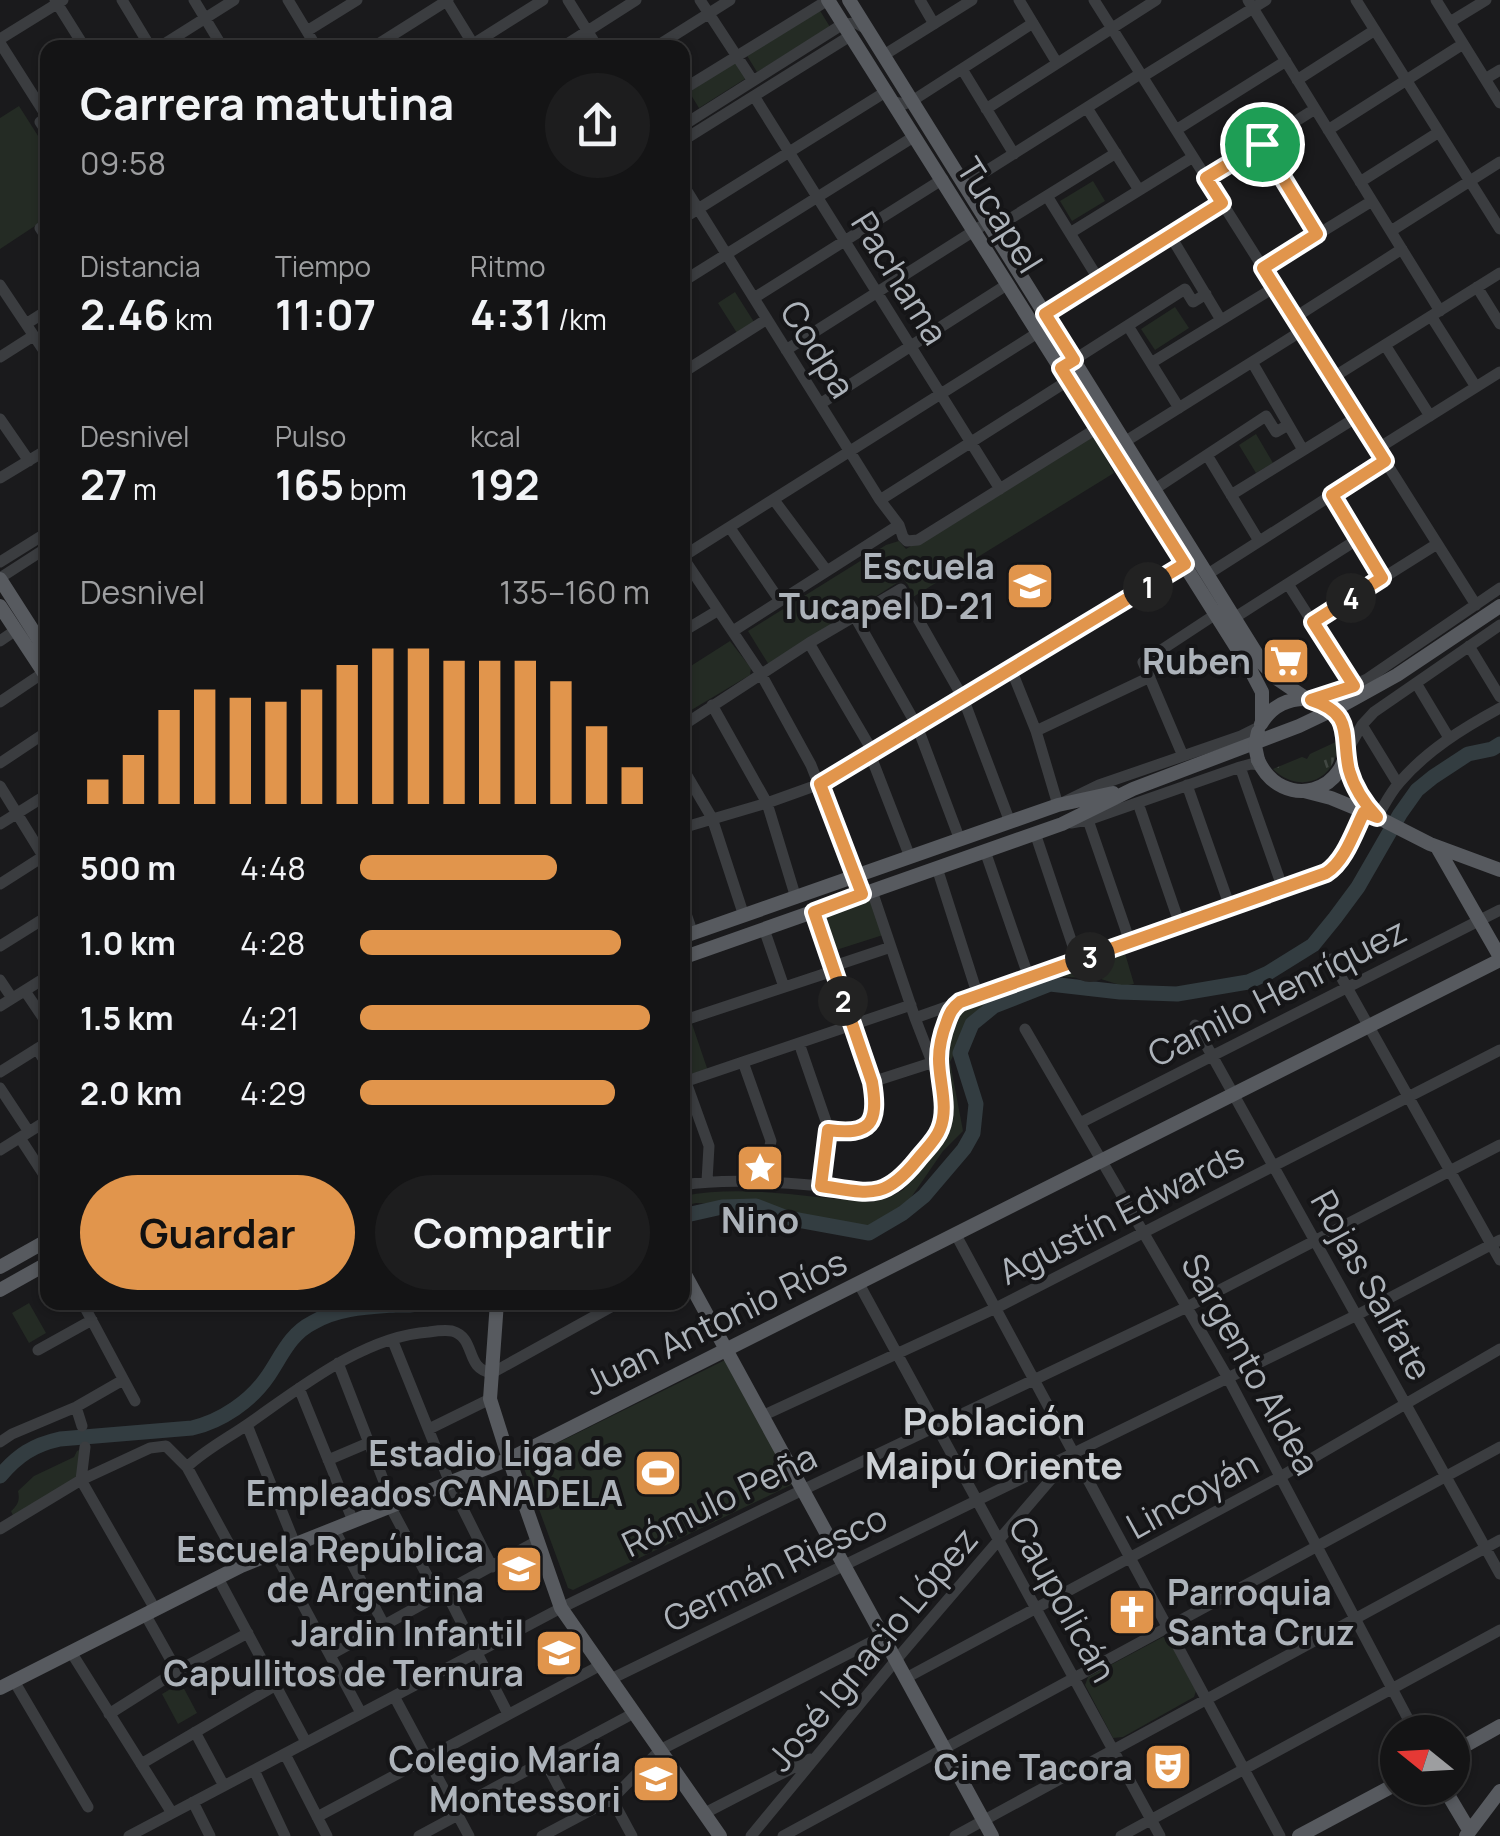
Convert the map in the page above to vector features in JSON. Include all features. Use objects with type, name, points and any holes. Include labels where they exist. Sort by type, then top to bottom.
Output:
[{"type":"main road","name":"Tucapel","points":[[828,0],[942,179],[985,227],[1045,314],[1098,427],[1185,564],[1267,669],[1313,701]]},
{"type":"main road","name":"Tucapel","points":[[850,0],[964,185],[1008,284],[1039,332],[1126,441],[1208,574],[1259,685],[1263,699],[1259,727]]},
{"type":"main road","points":[[0,578],[40,641]]},
{"type":"main road","points":[[0,606],[40,667]]},
{"type":"main road","points":[[690,955],[1062,824],[1280,734],[1397,675],[1500,606]]},
{"type":"main road","points":[[1375,817],[1350,774],[1339,718],[1313,701],[1292,700],[1279,705],[1259,727],[1256,746],[1259,763],[1278,785],[1324,795],[1437,847],[1499,867]]},
{"type":"main road","points":[[1304,792],[1329,782],[1342,767],[1347,747]]},
{"type":"main road","points":[[690,935],[1058,805],[1135,796]]},
{"type":"main road","points":[[1437,847],[1500,958]]},
{"type":"main road","name":"Juan Antonio Ríos","points":[[7,1684],[241,1566],[508,1459],[1500,958]]},
{"type":"main road","points":[[2,1262],[40,1244]]},
{"type":"main road","points":[[0,1290],[40,1268]]},
{"type":"main road","points":[[690,1284],[992,1836]]},
{"type":"main road","points":[[496,1310],[490,1399],[561,1608],[720,1836]]},
{"type":"main road","points":[[1470,1743],[1500,1726]]},
{"type":"main road","points":[[1453,1805],[1467,1833],[1500,1791]]},
{"type":"main road","points":[[1299,1836],[1380,1793]]},
{"type":"street","points":[[122,0],[150,40]]},
{"type":"street","points":[[194,0],[218,40]]},
{"type":"street","points":[[168,40],[234,0]]},
{"type":"street","points":[[288,0],[313,40]]},
{"type":"street","points":[[307,31],[357,0]]},
{"type":"street","points":[[384,40],[447,0],[467,40]]},
{"type":"street","points":[[480,40],[543,0]]},
{"type":"street","points":[[568,0],[593,40]]},
{"type":"street","points":[[574,40],[636,0]]},
{"type":"street","points":[[700,0],[752,81]]},
{"type":"street","points":[[667,40],[730,0]]},
{"type":"street","points":[[690,85],[828,0]]},
{"type":"street","points":[[920,0],[934,24]]},
{"type":"street","points":[[884,56],[972,0]]},
{"type":"street","points":[[1019,0],[1058,63]]},
{"type":"street","points":[[1094,0],[1476,605]]},
{"type":"street","points":[[986,108],[1156,0]]},
{"type":"street","points":[[964,185],[1250,4],[1266,0]]},
{"type":"street","points":[[1356,0],[1500,229]]},
{"type":"street","points":[[1436,0],[1500,102]]},
{"type":"street","points":[[1450,22],[1486,0]]},
{"type":"street","points":[[40,113],[0,41],[58,1],[80,40]]},
{"type":"street","points":[[1250,4],[1402,249],[1476,387]]},
{"type":"street","points":[[690,136],[856,23],[868,30]]},
{"type":"street","points":[[690,214],[789,152],[890,96],[904,104],[912,101],[1033,23]]},
{"type":"street","points":[[690,121],[752,81],[847,30]]},
{"type":"street","points":[[1297,80],[1375,30]]},
{"type":"street","points":[[1328,130],[1464,44]]},
{"type":"street","points":[[1176,130],[1286,62]]},
{"type":"street","points":[[962,69],[1014,154]]},
{"type":"street","points":[[1486,79],[1500,70]]},
{"type":"street","name":"Pachama","points":[[754,96],[1000,489]]},
{"type":"street","points":[[1087,108],[1139,190]]},
{"type":"street","points":[[1206,178],[1315,109]]},
{"type":"street","points":[[1360,182],[1439,132]]},
{"type":"street","points":[[690,277],[915,136]]},
{"type":"street","points":[[1262,144],[1317,234]]},
{"type":"street","points":[[786,350],[985,227],[1047,196],[1116,153]]},
{"type":"street","points":[[1070,233],[1192,157]]},
{"type":"street","points":[[1391,232],[1500,162]]},
{"type":"street","points":[[754,298],[942,179]]},
{"type":"street","name":"Codpa","points":[[690,196],[903,537],[918,540],[1000,489]]},
{"type":"street","points":[[1047,196],[1099,280]]},
{"type":"street","points":[[1263,268],[1372,200]]},
{"type":"street","points":[[1045,314],[1222,203]]},
{"type":"street","points":[[1170,235],[1222,320]]},
{"type":"street","points":[[1294,318],[1402,249]]},
{"type":"street","points":[[1332,378],[1500,272]]},
{"type":"street","points":[[820,404],[1008,284]]},
{"type":"street","points":[[0,286],[40,345]]},
{"type":"street","points":[[1151,363],[1275,287]]},
{"type":"street","points":[[1477,287],[1500,324]]},
{"type":"street","points":[[880,500],[970,442],[1128,326],[1186,289],[1193,302],[1206,294]]},
{"type":"street","points":[[0,358],[40,319]]},
{"type":"street","points":[[690,368],[767,319]]},
{"type":"street","points":[[1128,326],[1179,408]]},
{"type":"street","points":[[1126,441],[1303,330]]},
{"type":"street","points":[[690,553],[1039,332]]},
{"type":"street","points":[[1384,345],[1430,416]]},
{"type":"street","points":[[1252,362],[1303,450]]},
{"type":"street","points":[[1377,449],[1500,372]]},
{"type":"street","points":[[1155,489],[1266,416],[1276,432],[1288,425]]},
{"type":"street","points":[[1231,495],[1357,417]]},
{"type":"street","points":[[0,418],[29,461]]},
{"type":"street","points":[[1000,489],[1098,427]]},
{"type":"street","points":[[0,478],[40,454]]},
{"type":"street","points":[[1207,455],[1260,541]]},
{"type":"street","points":[[1208,574],[1385,461]]},
{"type":"street","points":[[1332,495],[1382,578]]},
{"type":"street","points":[[774,500],[827,572]]},
{"type":"street","points":[[733,631],[898,524]]},
{"type":"street","points":[[730,528],[780,601]]},
{"type":"street","points":[[0,562],[40,537]]},
{"type":"street","points":[[1184,756],[1143,662],[1288,584],[1358,539]]},
{"type":"street","points":[[1313,622],[1437,544]]},
{"type":"street","points":[[0,578],[40,552]]},
{"type":"street","points":[[690,825],[820,784],[1185,564]]},
{"type":"street","points":[[690,568],[761,674],[820,784],[856,876],[892,947],[941,1086]]},
{"type":"street","points":[[1288,584],[1354,686]]},
{"type":"street","points":[[1313,701],[1354,686],[1500,588]]},
{"type":"street","points":[[690,720],[900,589],[962,698],[1010,822]]},
{"type":"street","points":[[690,627],[717,611]]},
{"type":"street","points":[[854,615],[917,726],[960,840]]},
{"type":"street","points":[[1347,747],[1384,704],[1500,625]]},
{"type":"street","points":[[0,641],[16,630]]},
{"type":"street","points":[[810,643],[871,754],[910,858]]},
{"type":"street","points":[[1470,646],[1500,696]]},
{"type":"street","points":[[1011,669],[1036,730],[1058,805],[1099,785],[1259,727]]},
{"type":"street","points":[[1036,730],[1150,677]]},
{"type":"street","points":[[0,702],[40,679]]},
{"type":"street","points":[[1416,683],[1450,738]]},
{"type":"street","points":[[712,705],[768,803],[796,898]]},
{"type":"street","points":[[690,1073],[743,1062],[852,1025],[960,1002],[1332,870],[1398,784],[1450,738],[1500,708]]},
{"type":"street","points":[[1362,725],[1398,784]]},
{"type":"street","points":[[0,763],[40,736]]},
{"type":"street","points":[[1062,824],[1088,820],[1135,796],[1259,763]]},
{"type":"street","points":[[1240,766],[1283,888]]},
{"type":"street","points":[[690,781],[712,818],[744,916]]},
{"type":"street","points":[[1187,785],[1230,908]]},
{"type":"street","points":[[0,786],[40,850]]},
{"type":"street","points":[[1135,796],[1180,925]]},
{"type":"street","points":[[0,824],[40,799]]},
{"type":"street","points":[[1088,820],[1130,942]]},
{"type":"street","points":[[1035,833],[1078,960]]},
{"type":"street","points":[[986,851],[1030,978]]},
{"type":"street","points":[[0,884],[40,862]]},
{"type":"street","points":[[937,868],[978,996]]},
{"type":"street","name":"Camilo Henríquez","points":[[1080,1123],[1500,910]]},
{"type":"street","points":[[814,912],[872,1082],[874,1106],[870,1123],[857,1132],[828,1130]]},
{"type":"street","points":[[0,946],[40,921]]},
{"type":"street","points":[[764,929],[784,987]]},
{"type":"street","points":[[690,1018],[892,947]]},
{"type":"street","points":[[1331,959],[1496,1242],[1500,1260]]},
{"type":"street","points":[[0,980],[12,998]]},
{"type":"street","points":[[0,1006],[40,981]]},
{"type":"street","points":[[25,991],[40,1013]]},
{"type":"street","points":[[690,1184],[707,1181],[762,1183],[869,1193],[900,1181],[941,1128],[944,1102],[940,1044],[952,1008],[960,1002]]},
{"type":"street","name":"Rojas Salfate","points":[[1195,1025],[1500,1574]]},
{"type":"street","name":"Sargento Aldea","points":[[1026,1028],[1228,1378],[1406,1715]]},
{"type":"street","points":[[799,1043],[828,1130],[821,1186]]},
{"type":"street","points":[[0,1072],[40,1047]]},
{"type":"street","name":"Agustín Edwards","points":[[762,1416],[996,1308],[1500,1050]]},
{"type":"street","points":[[743,1062],[771,1141],[762,1183]]},
{"type":"street","points":[[872,1082],[931,1063]]},
{"type":"street","points":[[0,1088],[40,1166]]},
{"type":"street","points":[[690,1091],[709,1146],[707,1181]]},
{"type":"street","points":[[0,1150],[40,1125]]},
{"type":"street","name":"Rómulo Peña","points":[[135,1835],[561,1608],[1187,1307],[1500,1145]]},
{"type":"street","points":[[956,1235],[1280,1836]]},
{"type":"street","name":"Germán Riesco","points":[[611,1679],[1357,1315],[1496,1242]]},
{"type":"street","name":"Caupolicán","points":[[859,1284],[1160,1836]]},
{"type":"street","points":[[86,1310],[135,1401]]},
{"type":"street","points":[[187,1467],[338,1363],[392,1339],[446,1330],[458,1334],[467,1344],[476,1367],[492,1373],[606,1310]]},
{"type":"street","points":[[38,1350],[92,1320]]},
{"type":"street","points":[[392,1339],[450,1483],[492,1567]]},
{"type":"street","name":"Lincoyán","points":[[906,1678],[1280,1477],[1500,1349]]},
{"type":"street","points":[[338,1363],[392,1506],[478,1652],[508,1714]]},
{"type":"street","points":[[0,1442],[123,1380]]},
{"type":"street","points":[[299,1388],[353,1521]]},
{"type":"street","points":[[428,1429],[490,1399]]},
{"type":"street","points":[[76,1407],[82,1426]]},
{"type":"street","points":[[247,1425],[296,1544]]},
{"type":"street","points":[[328,1460],[368,1443]]},
{"type":"street","points":[[0,1529],[81,1480],[150,1448],[166,1446],[187,1467],[241,1566]]},
{"type":"street","points":[[783,1836],[1500,1447]]},
{"type":"street","points":[[85,1448],[81,1480],[177,1671]]},
{"type":"street","name":"José Ignacio López","points":[[751,1836],[1074,1453]]},
{"type":"street","points":[[334,1529],[383,1624]]},
{"type":"street","points":[[954,1836],[1500,1540]]},
{"type":"street","points":[[330,1655],[538,1541]]},
{"type":"street","points":[[275,1552],[361,1714]]},
{"type":"street","points":[[218,1578],[306,1742]]},
{"type":"street","points":[[1121,1836],[1500,1630]]},
{"type":"street","points":[[109,1714],[248,1633]]},
{"type":"street","points":[[542,1836],[612,1798],[660,1750],[883,1636]]},
{"type":"street","points":[[70,1652],[172,1813]]},
{"type":"street","points":[[317,1816],[601,1665]]},
{"type":"street","points":[[7,1684],[88,1808]]},
{"type":"street","points":[[141,1764],[276,1685]]},
{"type":"street","points":[[394,1696],[470,1836]]},
{"type":"street","points":[[419,1836],[634,1713]]},
{"type":"street","points":[[195,1732],[224,1786]]},
{"type":"street","points":[[285,1754],[327,1836]]},
{"type":"street","points":[[704,1814],[818,1754]]},
{"type":"street","points":[[545,1761],[576,1836]]},
{"type":"street","points":[[254,1770],[285,1836]]},
{"type":"street","points":[[612,1798],[632,1836]]},
{"type":"street","points":[[193,1802],[210,1836]]},
{"type":"green space","points":[[819,9],[830,27],[757,72],[746,54]]},
{"type":"green space","points":[[737,59],[748,77],[699,108],[690,89]]},
{"type":"green space","points":[[19,106],[40,139],[40,223],[0,249],[0,118]]},
{"type":"green space","points":[[1093,181],[1105,201],[1072,221],[1060,201]]},
{"type":"green space","points":[[735,292],[754,322],[737,333],[718,303]]},
{"type":"green space","points":[[1175,307],[1189,328],[1155,350],[1141,329]]},
{"type":"green space","points":[[1256,434],[1273,463],[1256,473],[1239,445]]},
{"type":"green space","points":[[1094,435],[1114,473],[913,597],[903,579],[769,665],[748,631],[886,545],[899,541],[906,549]]},
{"type":"green space","points":[[730,641],[751,668],[750,675],[690,711],[690,667]]},
{"type":"green space","points":[[1338,741],[1332,765],[1316,779],[1295,781],[1273,769],[1302,757],[1307,759]]},
{"type":"green space","points":[[861,898],[871,901],[883,935],[833,951],[824,924],[829,911]]},
{"type":"green space","points":[[1124,950],[1134,984],[1123,986],[1101,979],[1052,976]]},
{"type":"green space","points":[[1000,993],[1002,998],[982,1009],[967,1028],[950,1062],[963,1131],[943,1151],[910,1199],[872,1227],[855,1229],[844,1223],[803,1220],[780,1210],[745,1205],[690,1204],[690,1195],[730,1191],[871,1202],[903,1190],[943,1140],[948,1121],[943,1053],[955,1018],[964,1007]]},
{"type":"green space","points":[[691,1021],[708,1071],[690,1074]]},
{"type":"green space","points":[[29,1303],[46,1333],[29,1343],[12,1313]]},
{"type":"green space","name":"Estadio Liga de Empleados CANADELA","points":[[727,1359],[795,1483],[573,1590],[568,1588],[522,1463]]},
{"type":"green space","points":[[85,1447],[81,1480],[15,1520],[11,1511],[18,1502],[18,1491],[34,1476],[74,1457]]},
{"type":"green space","points":[[1163,1637],[1169,1639],[1196,1691],[1194,1697],[1123,1737],[1113,1738],[1085,1685],[1088,1677]]},
{"type":"green space","points":[[181,1683],[197,1713],[178,1724],[162,1694]]},
{"type":"waterway","points":[[690,1214],[722,1207],[756,1206],[787,1218],[869,1233],[924,1196],[973,1133],[976,1104],[960,1053],[972,1024],[994,1006],[1050,984],[1177,994],[1248,982],[1268,973],[1313,945],[1335,918],[1417,790],[1468,754],[1500,744]]},
{"type":"waterway","points":[[0,1476],[27,1452],[50,1441],[192,1428],[214,1420],[253,1394],[304,1328],[348,1310]]},
{"type":"place","name":"Escuela Tucapel D-21","points":[[1030,586]]},
{"type":"place","name":"Ruben","points":[[1286,661]]},
{"type":"place","name":"Nino","points":[[760,1168]]},
{"type":"place","name":"Estadio Liga de Empleados CANADELA","points":[[658,1473]]},
{"type":"place","name":"Escuela República de Argentina","points":[[519,1569]]},
{"type":"place","name":"Parroquia Santa Cruz","points":[[1132,1612]]},
{"type":"place","name":"Jardin Infantil Capullitos de Ternura","points":[[559,1653]]},
{"type":"place","name":"Cine Tacora","points":[[1168,1767]]},
{"type":"place","name":"Colegio María Montessori","points":[[656,1779]]},
{"type":"district","name":"Población Maipú Oriente","points":[[994,1442]]},
{"type":"route","points":[[1262,144],[1317,234],[1263,268],[1385,461],[1332,495],[1382,578],[1313,622],[1354,686],[1311,700],[1328,708],[1341,722],[1354,784],[1377,817],[1364,812],[1339,861],[1326,873],[960,1002],[952,1008],[940,1044],[944,1102],[941,1128],[935,1139],[900,1181],[878,1192],[821,1186],[828,1130],[863,1130],[870,1123],[874,1096],[814,912],[862,894],[820,784],[1185,564],[1061,368],[1074,360],[1045,314],[1222,203],[1206,178],[1262,144]]}]
